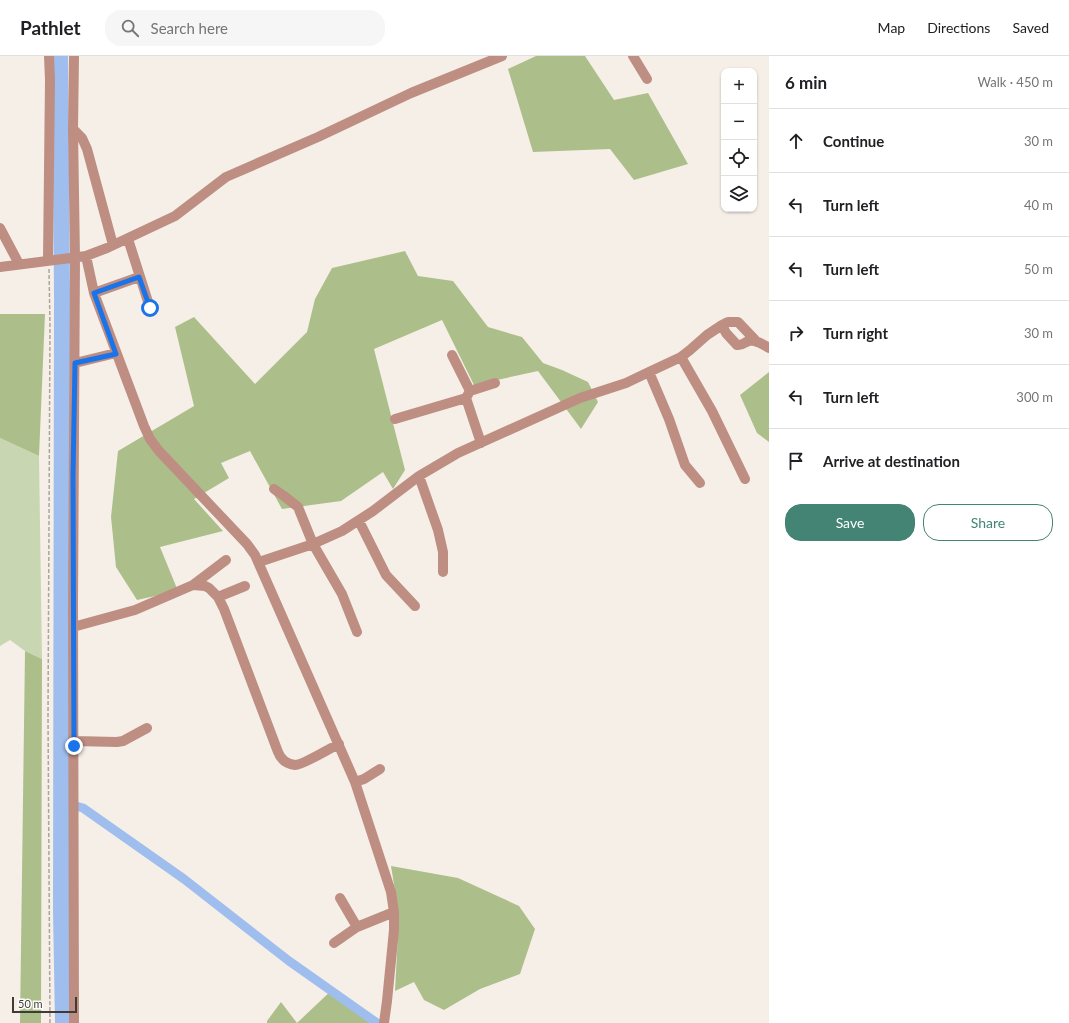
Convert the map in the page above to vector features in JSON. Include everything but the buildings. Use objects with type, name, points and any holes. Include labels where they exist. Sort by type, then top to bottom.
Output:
[{"type":"street","points":[[49,56],[50,260]]},
{"type":"street","points":[[74,56],[72,258],[75,363],[73,627],[74,1023]]},
{"type":"street","points":[[0,267],[86,256],[128,239],[175,216],[226,177],[318,137],[411,93],[502,56]]},
{"type":"street","points":[[633,56],[647,79]]},
{"type":"street","points":[[73,129],[82,138],[89,154],[113,245]]},
{"type":"street","points":[[0,228],[19,264]]},
{"type":"street","points":[[128,239],[150,308]]},
{"type":"street","points":[[86,256],[94,293],[116,354],[150,439],[159,451],[247,544],[259,562],[355,782],[391,892],[394,912],[393,946],[384,1023]]},
{"type":"street","points":[[94,293],[139,277]]},
{"type":"street","points":[[259,562],[312,544],[342,531],[397,494],[419,476],[458,453],[580,398],[626,383],[681,357],[707,335],[728,322],[738,322],[757,342]]},
{"type":"street","points":[[722,325],[726,333],[736,345],[741,346],[749,341],[757,342],[769,348]]},
{"type":"street","points":[[75,363],[116,354]]},
{"type":"street","points":[[452,355],[468,394],[482,443]]},
{"type":"street","points":[[681,357],[712,411],[745,479]]},
{"type":"street","points":[[649,372],[669,419],[685,464],[700,484]]},
{"type":"street","points":[[395,419],[495,384]]},
{"type":"street","points":[[419,476],[438,530],[443,552],[443,572]]},
{"type":"street","points":[[274,490],[298,507],[312,544],[342,594],[357,632]]},
{"type":"street","points":[[359,521],[386,575],[415,606]]},
{"type":"street","points":[[73,627],[135,610],[192,585],[226,560]]},
{"type":"street","points":[[192,585],[205,586],[218,597],[282,760],[296,765],[339,744]]},
{"type":"street","points":[[218,597],[245,586]]},
{"type":"street","points":[[74,741],[123,741],[147,728]]},
{"type":"street","points":[[355,782],[364,779],[380,769]]},
{"type":"street","points":[[340,898],[357,928]]},
{"type":"street","points":[[334,943],[357,928],[394,912]]},
{"type":"path","points":[[50,260],[48,716],[50,1023]]},
{"type":"green space","points":[[536,56],[585,56],[614,100],[648,93],[688,164],[634,180],[610,149],[533,152],[508,69]]},
{"type":"green space","points":[[405,251],[418,276],[453,281],[488,327],[522,337],[543,363],[588,382],[598,402],[581,429],[538,371],[474,385],[442,320],[374,349],[405,470],[393,489],[383,472],[341,501],[282,509],[250,451],[221,463],[229,478],[194,499],[223,531],[160,547],[178,591],[137,600],[116,567],[111,517],[118,451],[194,406],[175,327],[194,317],[255,384],[307,332],[315,299],[332,268]]},
{"type":"green space","points":[[0,314],[45,314],[39,456],[0,438]]},
{"type":"green space","points":[[769,372],[769,442],[757,433],[740,395]]},
{"type":"green space","points":[[0,438],[39,456],[42,659],[25,651],[10,640],[0,646]]},
{"type":"green space","points":[[25,651],[42,659],[41,1023],[20,1023]]},
{"type":"green space","points":[[391,866],[458,878],[519,906],[535,929],[520,974],[480,989],[444,1010],[424,1000],[414,982],[395,991],[399,915]]},
{"type":"green space","points":[[334,988],[380,1023],[297,1023]]},
{"type":"green space","points":[[281,1002],[297,1023],[267,1023]]},
{"type":"waterway","points":[[60,56],[62,294],[61,911],[63,1023]]},
{"type":"waterway","points":[[62,802],[83,808],[184,879],[289,961],[377,1023]]},
{"type":"route","points":[[74,746],[73,476],[75,363],[116,354],[94,293],[139,277],[150,308]]}]
